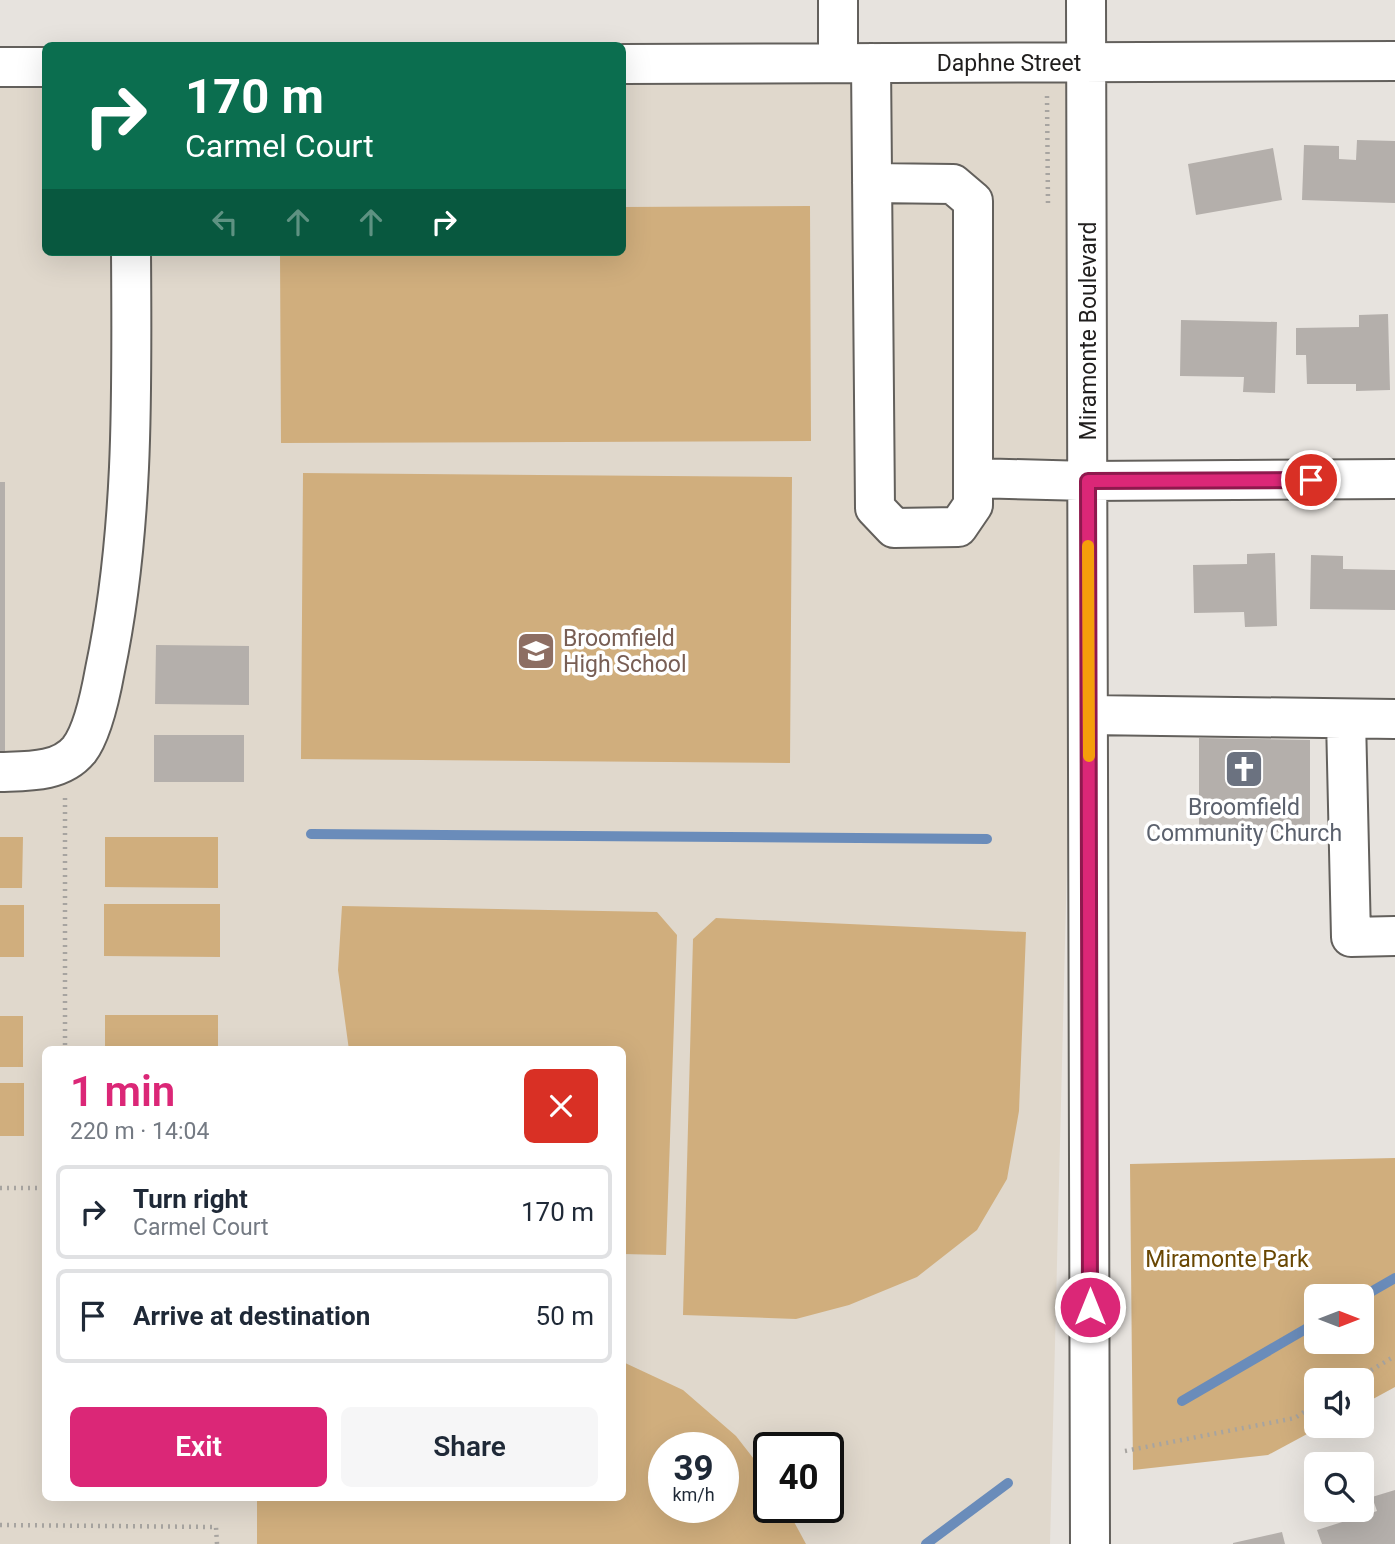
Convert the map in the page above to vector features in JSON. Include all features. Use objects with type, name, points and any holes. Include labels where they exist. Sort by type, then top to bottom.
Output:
[{"type":"street","points":[[838,0],[855,63],[873,183],[875,508],[894,528],[958,527],[972,505],[972,201],[953,184],[873,183]]},
{"type":"street","name":"Miramonte Boulevard","points":[[1086,0],[1090,1544]]},
{"type":"street","name":"Daphne Street","points":[[626,64],[1395,61]]},
{"type":"street","points":[[0,67],[42,67]]},
{"type":"street","points":[[0,772],[43,770],[64,762],[80,748],[99,700],[117,610],[127,514],[132,380],[131,256]]},
{"type":"street","points":[[972,478],[1088,481],[1395,479]]},
{"type":"street","points":[[1089,715],[1395,719]]},
{"type":"street","points":[[1346,719],[1351,937],[1395,936]]},
{"type":"path","points":[[64,762],[65,1046]]},
{"type":"path","points":[[0,1188],[42,1188]]},
{"type":"path","points":[[1374,1368],[1395,1356]]},
{"type":"path","points":[[1125,1451],[1295,1418],[1304,1412]]},
{"type":"path","points":[[0,1525],[216,1527],[216,1544]]},
{"type":"shaded area","name":"Broomfield High School","points":[[1087,63],[1050,1544],[0,1544],[0,87],[42,86],[42,256],[626,256],[626,73]]},
{"type":"green space","points":[[810,206],[811,441],[281,443],[280,256],[626,256],[626,207]]},
{"type":"green space","points":[[303,473],[792,477],[790,763],[301,759]]},
{"type":"green space","points":[[0,837],[23,837],[22,888],[0,888]]},
{"type":"green space","points":[[105,837],[218,837],[218,888],[105,887]]},
{"type":"green space","points":[[104,904],[220,904],[220,957],[104,956]]},
{"type":"green space","points":[[0,905],[24,905],[24,957],[0,957]]},
{"type":"green space","points":[[342,906],[657,912],[677,935],[666,1255],[626,1254],[626,1046],[348,1046],[338,970]]},
{"type":"green space","points":[[716,918],[1026,932],[1019,1111],[1007,1179],[977,1230],[917,1277],[849,1305],[796,1319],[683,1315],[693,939]]},
{"type":"green space","points":[[105,1015],[218,1015],[218,1046],[105,1046]]},
{"type":"green space","points":[[0,1016],[23,1016],[23,1067],[0,1067]]},
{"type":"green space","points":[[0,1083],[24,1083],[24,1136],[0,1136]]},
{"type":"green space","name":"Miramonte Park","points":[[1395,1158],[1395,1387],[1374,1398],[1374,1368],[1304,1368],[1304,1436],[1268,1455],[1133,1470],[1130,1164]]},
{"type":"green space","points":[[626,1363],[683,1390],[731,1432],[648,1432],[648,1523],[739,1523],[739,1440],[753,1458],[753,1523],[795,1523],[806,1544],[257,1544],[257,1501],[626,1501]]},
{"type":"building","points":[[1357,140],[1395,141],[1395,203],[1302,200],[1304,145],[1339,146],[1339,159],[1356,160]]},
{"type":"building","points":[[1273,148],[1282,200],[1196,215],[1188,164]]},
{"type":"building","points":[[1388,314],[1390,390],[1356,391],[1356,384],[1307,384],[1306,355],[1296,355],[1296,328],[1359,327],[1359,315]]},
{"type":"building","points":[[1181,320],[1277,322],[1275,393],[1243,392],[1244,377],[1180,376]]},
{"type":"building","points":[[0,482],[5,482],[5,760],[0,760]]},
{"type":"building","points":[[1275,553],[1277,626],[1245,627],[1244,612],[1194,613],[1193,565],[1247,564],[1247,554]]},
{"type":"building","points":[[1311,555],[1343,556],[1343,569],[1395,570],[1395,610],[1310,609]]},
{"type":"building","points":[[156,645],[249,646],[249,705],[155,704]]},
{"type":"building","points":[[154,735],[244,735],[244,782],[154,782]]},
{"type":"building","points":[[1199,738],[1310,740],[1310,832],[1199,833]]},
{"type":"building","points":[[1395,1490],[1395,1544],[1322,1544],[1317,1530],[1342,1522],[1374,1522],[1374,1512],[1377,1511],[1374,1496]]},
{"type":"building","points":[[1282,1532],[1285,1544],[1233,1544],[1233,1543]]},
{"type":"waterway","points":[[311,834],[987,839]]},
{"type":"waterway","points":[[1374,1290],[1395,1278]]},
{"type":"waterway","points":[[1182,1401],[1304,1330]]},
{"type":"waterway","points":[[926,1544],[1008,1483]]},
{"type":"slow traffic","points":[[1088,546],[1089,756]]},
{"type":"place","name":"Broomfield High School","points":[[536,651]]},
{"type":"place","name":"Broomfield Community Church","points":[[1244,769]]},
{"type":"route","points":[[1090,1307],[1088,481],[1311,480]]}]
